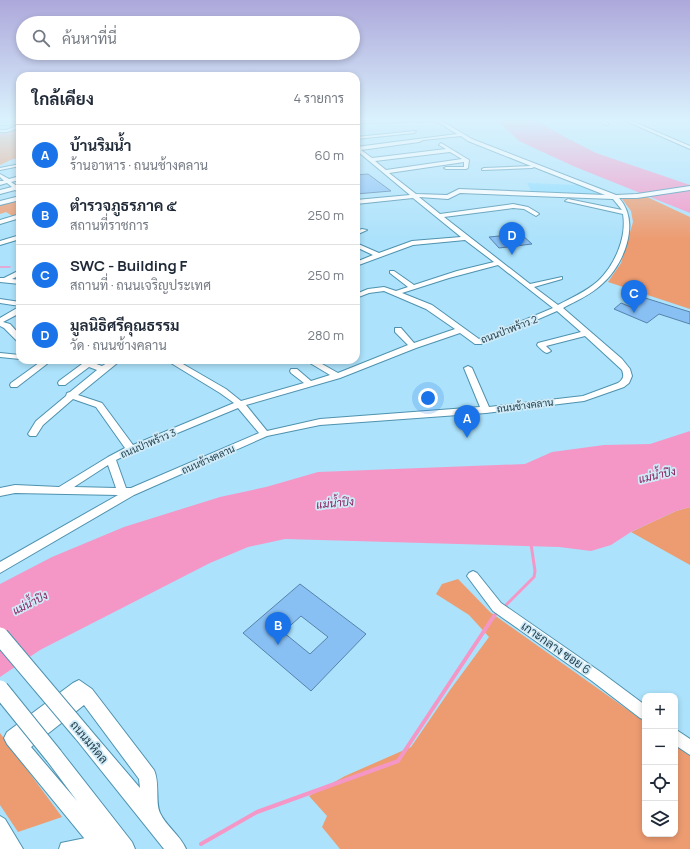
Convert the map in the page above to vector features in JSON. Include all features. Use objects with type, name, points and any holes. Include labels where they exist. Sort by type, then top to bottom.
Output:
[{"type":"main road","name":"ถนนมหิดล","points":[[0,636],[152,816],[176,849]]},
{"type":"main road","points":[[0,688],[125,849]]},
{"type":"main road","points":[[125,849],[113,849],[100,843],[19,746],[86,694],[148,776],[152,816]]},
{"type":"street","name":"ถนนช้างคลาน","points":[[0,492],[15,489],[127,492],[266,434],[320,422],[486,410],[584,398],[621,385],[626,381],[628,376],[626,369],[619,361],[559,309],[466,238],[371,160]]},
{"type":"street","points":[[384,172],[418,167],[466,168],[467,160]]},
{"type":"street","points":[[520,160],[615,197],[621,203],[626,213],[627,220],[624,238],[612,268],[600,283],[559,309]]},
{"type":"street","points":[[0,170],[16,166]]},
{"type":"street","points":[[484,169],[536,166]]},
{"type":"street","points":[[0,175],[16,187]]},
{"type":"street","points":[[0,183],[16,179]]},
{"type":"street","points":[[360,202],[415,196],[448,197],[459,191],[615,197],[637,196],[690,188]]},
{"type":"street","points":[[0,193],[16,190]]},
{"type":"street","points":[[0,203],[16,199]]},
{"type":"street","points":[[568,201],[626,213]]},
{"type":"street","points":[[440,216],[513,206],[526,208],[536,214]]},
{"type":"street","points":[[0,222],[16,217]]},
{"type":"street","points":[[360,232],[364,230]]},
{"type":"street","points":[[0,242],[16,238]]},
{"type":"street","points":[[360,262],[412,243],[466,238]]},
{"type":"street","points":[[360,247],[378,255]]},
{"type":"street","points":[[396,294],[473,268],[499,263]]},
{"type":"street","points":[[392,272],[413,287]]},
{"type":"street","points":[[2,280],[16,274]]},
{"type":"street","points":[[529,286],[560,278]]},
{"type":"street","points":[[2,280],[16,282]]},
{"type":"street","points":[[360,294],[368,291],[384,289],[429,307],[460,330]]},
{"type":"street","points":[[0,301],[16,303]]},
{"type":"street","name":"ถนนป่าพร้าว 2","points":[[460,330],[478,342],[559,309]]},
{"type":"street","points":[[0,323],[16,313]]},
{"type":"street","points":[[0,323],[7,326],[16,334]]},
{"type":"street","points":[[398,330],[413,346]]},
{"type":"street","name":"ถนนป่าพร้าว 3","points":[[61,490],[110,459],[240,404],[337,376],[413,346],[460,330]]},
{"type":"street","points":[[547,351],[541,345],[586,333]]},
{"type":"street","points":[[0,355],[16,357]]},
{"type":"street","points":[[14,385],[43,364]]},
{"type":"street","points":[[62,384],[88,364],[104,369]]},
{"type":"street","points":[[33,434],[39,423],[70,396],[111,364]]},
{"type":"street","points":[[177,364],[223,391],[240,404],[266,434]]},
{"type":"street","points":[[316,364],[337,376]]},
{"type":"street","points":[[468,368],[486,410]]},
{"type":"street","points":[[294,371],[310,384]]},
{"type":"street","points":[[70,396],[99,405],[131,449]]},
{"type":"street","points":[[0,568],[127,492],[110,459]]},
{"type":"street","name":"เกาะกลาง ซอย 6","points":[[473,576],[502,610],[642,711]]},
{"type":"street","points":[[678,738],[690,748]]},
{"type":"street","points":[[0,824],[9,847]]},
{"type":"street","points":[[67,849],[100,843]]},
{"type":"shaded area","points":[[0,160],[12,160],[0,165]]},
{"type":"shaded area","points":[[527,183],[579,185],[604,195],[532,193]]},
{"type":"shaded area","points":[[645,196],[690,217],[690,309],[608,282],[621,263],[633,222],[631,211],[622,199]]},
{"type":"shaded area","points":[[16,200],[16,217],[6,212],[0,214],[0,204]]},
{"type":"shaded area","points":[[690,507],[690,565],[631,532],[676,511]]},
{"type":"shaded area","points":[[458,579],[490,612],[642,720],[642,837],[678,837],[678,747],[690,756],[690,849],[340,849],[322,827],[327,816],[309,796],[345,776],[411,747],[489,637],[469,615],[436,594],[442,584]]},
{"type":"shaded area","points":[[0,733],[62,817],[18,832],[0,805]]},
{"type":"water","points":[[559,160],[615,160],[690,185],[690,213]]},
{"type":"water","name":"แม่น้ำปิง","points":[[690,431],[690,507],[676,511],[631,532],[611,545],[591,551],[559,547],[285,539],[248,547],[210,563],[40,650],[0,677],[0,584],[52,557],[124,527],[220,497],[266,487],[318,472],[525,464],[552,452],[604,445],[650,444]]},
{"type":"building","points":[[368,174],[391,191],[360,194],[360,175]]},
{"type":"building","points":[[521,234],[532,244],[499,248],[489,237]]},
{"type":"building","points":[[642,297],[690,312],[690,324],[659,314],[647,323],[614,309],[621,303],[631,307]]},
{"type":"building","points":[[300,584],[366,634],[311,691],[243,633]],"holes":[[[301,616],[328,637],[310,654],[283,632]]]},
{"type":"waterway","points":[[0,267],[10,267]]},
{"type":"waterway","points":[[503,608],[534,577],[535,571],[531,544]]},
{"type":"waterway","points":[[494,617],[497,612]]},
{"type":"waterway","points":[[201,844],[257,812],[398,761],[494,616]]},
{"type":"place","name":"มูลนิธิศรีคุณธรรม","points":[[512,255]]},
{"type":"place","name":"SWC - Building F","points":[[634,313]]},
{"type":"place","name":"บ้านริมน้ำ","points":[[467,438]]},
{"type":"place","name":"ตำรวจภูธรภาค ๕","points":[[278,645]]}]
